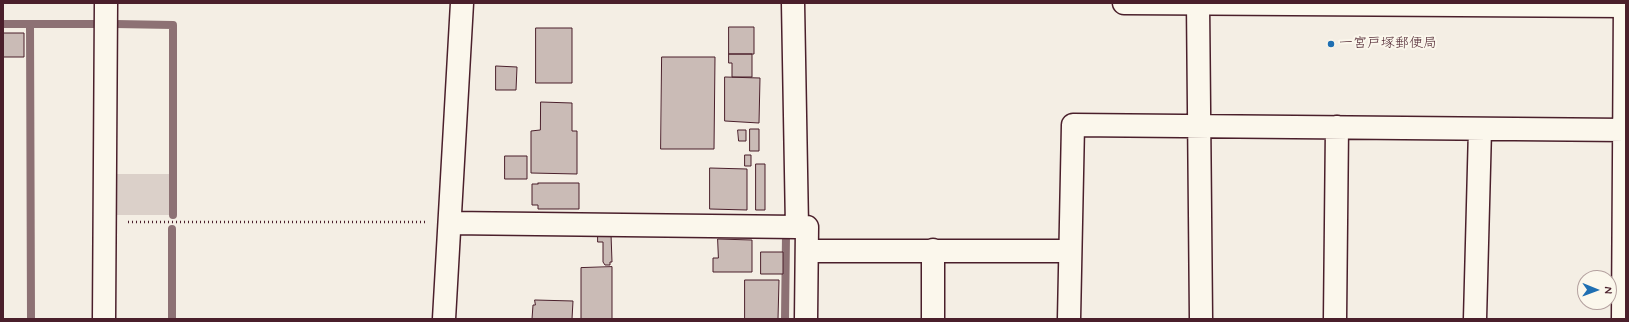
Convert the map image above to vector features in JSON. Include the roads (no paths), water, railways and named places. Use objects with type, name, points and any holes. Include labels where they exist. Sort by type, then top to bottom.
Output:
[{"type":"street","points":[[104,319],[106,3]]},
{"type":"street","points":[[444,319],[462,3]]},
{"type":"street","points":[[792,3],[797,227]]},
{"type":"street","points":[[1124,3],[1625,5],[1625,254],[1623,319]]},
{"type":"street","points":[[1198,3],[1201,319]]},
{"type":"street","points":[[1069,319],[1073,125],[1625,130]]},
{"type":"street","points":[[1335,319],[1337,127]]},
{"type":"street","points":[[1475,319],[1480,129]]},
{"type":"street","points":[[450,223],[808,227],[806,319]]},
{"type":"street","points":[[933,250],[933,319]]},
{"type":"street","points":[[807,251],[1070,251]]},
{"type":"waterway","points":[[3,24],[97,24]]},
{"type":"waterway","points":[[30,24],[31,319]]},
{"type":"waterway","points":[[115,24],[173,25],[173,215]]},
{"type":"waterway","points":[[172,229],[172,319]]},
{"type":"waterway","points":[[785,319],[786,235]]},
{"type":"place","name":"一宮戸塚郵便局","points":[[1331,44]]}]
